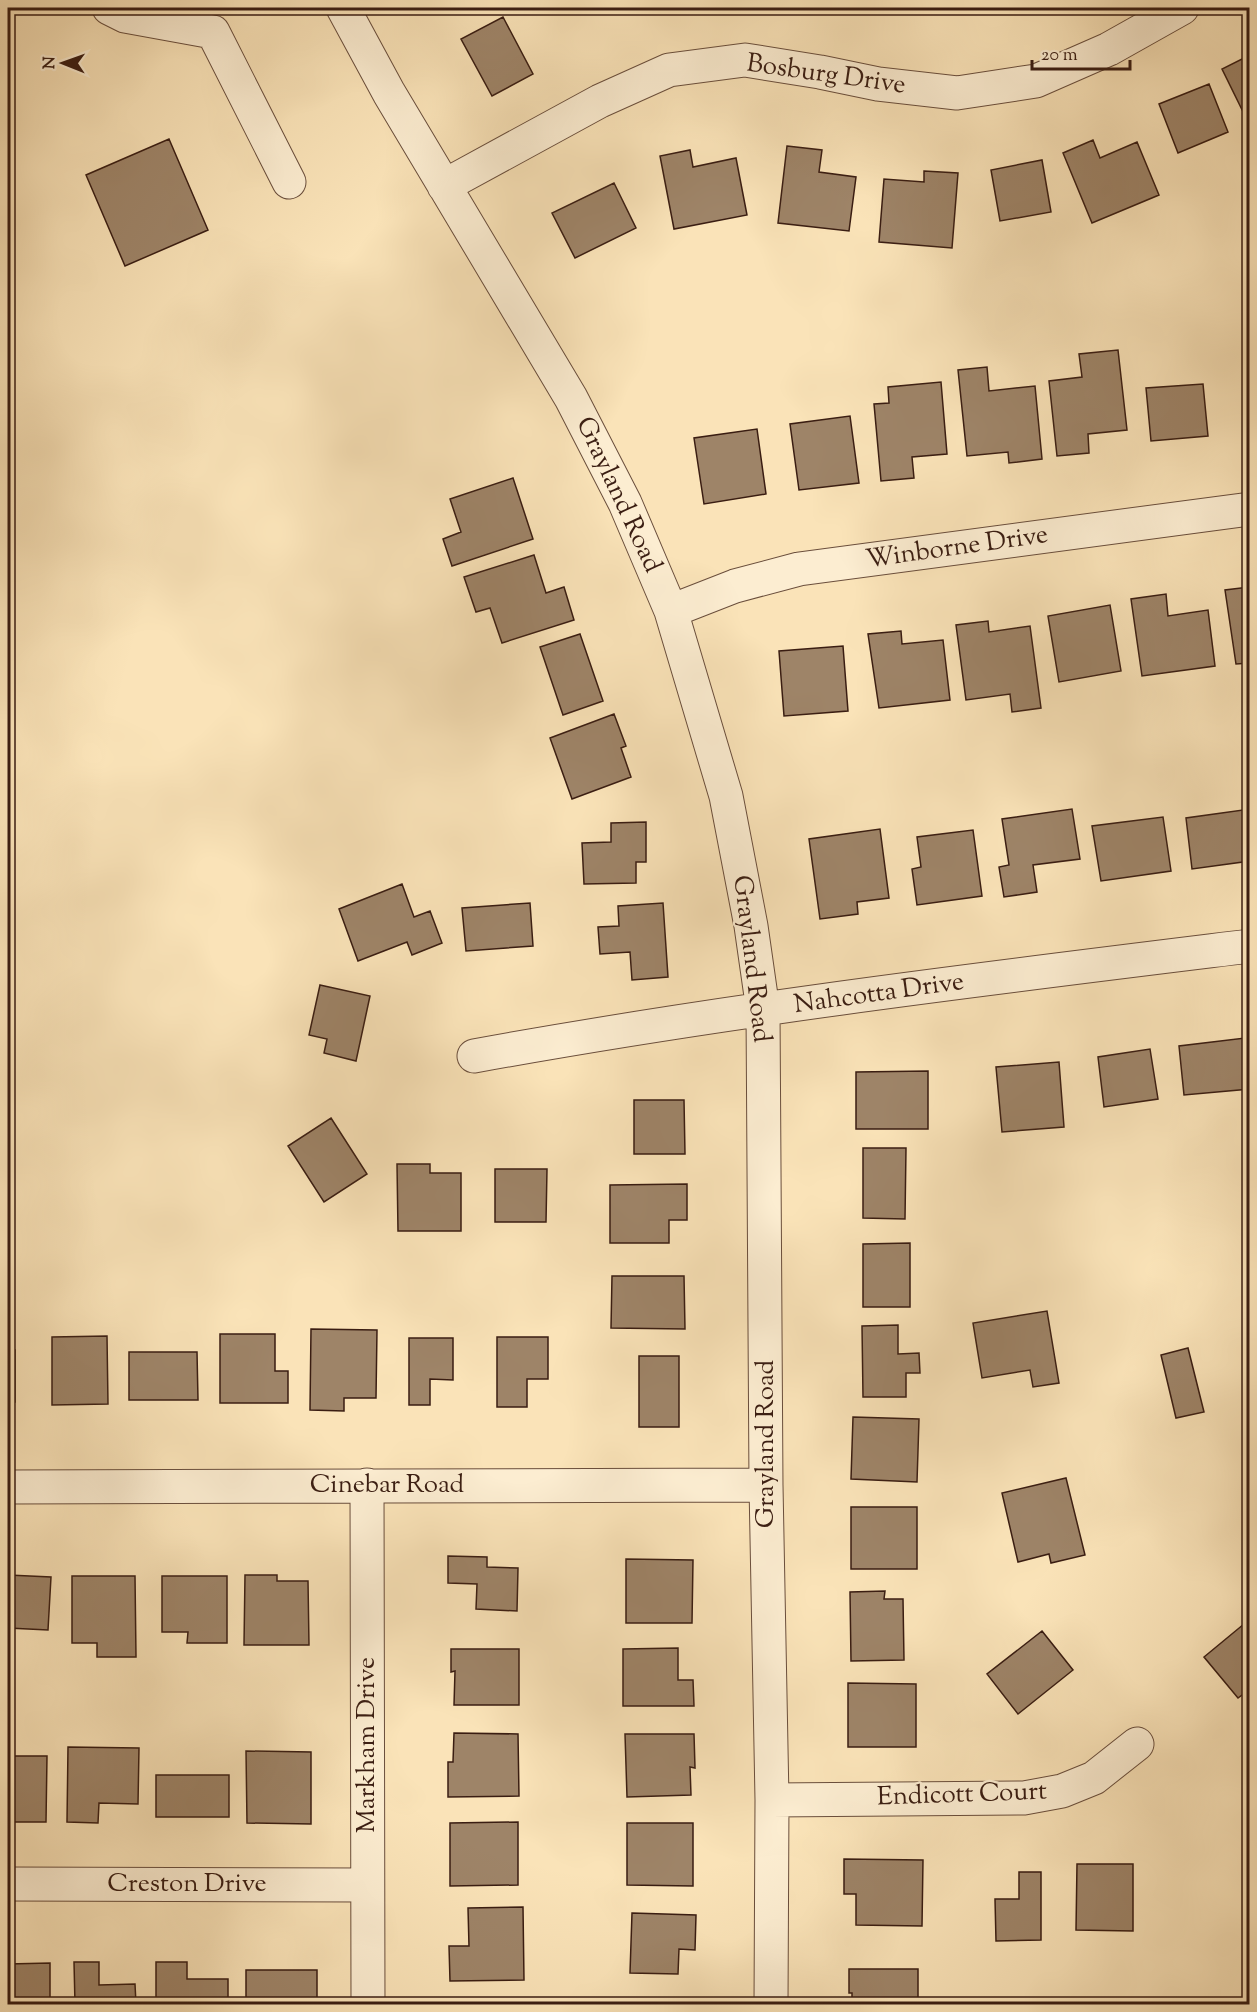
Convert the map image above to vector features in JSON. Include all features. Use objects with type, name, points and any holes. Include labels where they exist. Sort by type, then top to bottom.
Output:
[{"type":"street","points":[[109,8],[125,16],[213,32],[289,182]]},
{"type":"street","name":"Grayland Road","points":[[343,8],[388,93],[571,398],[625,503],[671,611],[726,795],[751,926],[763,1010],[766,1485],[772,1800],[771,2004]]},
{"type":"street","name":"Bosburg Drive","points":[[444,186],[600,101],[669,70],[745,60],[878,84],[957,93],[1036,81],[1109,49],[1182,8]]},
{"type":"street","name":"Winborne Drive","points":[[671,611],[735,585],[799,569],[1250,509]]},
{"type":"street","name":"Nahcotta Drive","points":[[474,1056],[601,1033],[849,996],[1250,946]]},
{"type":"street","name":"Markham Drive","points":[[368,1485],[368,2004]]},
{"type":"street","name":"Cinebar Road","points":[[8,1486],[766,1485]]},
{"type":"street","name":"Endicott Court","points":[[772,1800],[1024,1798],[1062,1791],[1094,1778],[1137,1744]]},
{"type":"street","name":"Creston Drive","points":[[8,1884],[368,1885]]},
{"type":"building","points":[[503,17],[533,74],[492,96],[461,39]]},
{"type":"building","points":[[1250,55],[1250,126],[1222,69]]},
{"type":"building","points":[[1209,84],[1228,132],[1178,153],[1159,104]]},
{"type":"building","points":[[169,139],[208,230],[125,266],[86,175]]},
{"type":"building","points":[[1093,140],[1100,158],[1137,142],[1159,195],[1092,223],[1063,153]]},
{"type":"building","points":[[787,146],[822,150],[819,172],[856,177],[849,231],[778,223]]},
{"type":"building","points":[[690,150],[693,167],[736,158],[747,215],[674,229],[660,156]]},
{"type":"building","points":[[1042,160],[1051,212],[1000,221],[991,170]]},
{"type":"building","points":[[924,171],[958,173],[952,248],[879,242],[884,179],[924,182]]},
{"type":"building","points":[[614,183],[636,228],[575,258],[552,213]]},
{"type":"building","points":[[1118,350],[1127,430],[1088,434],[1089,453],[1057,456],[1049,381],[1082,377],[1079,354]]},
{"type":"building","points":[[987,367],[989,391],[1035,386],[1042,459],[1009,463],[1008,452],[967,456],[958,370]]},
{"type":"building","points":[[941,382],[947,454],[912,457],[914,478],[881,481],[874,404],[889,403],[888,387]]},
{"type":"building","points":[[1203,384],[1208,436],[1151,441],[1146,388]]},
{"type":"building","points":[[850,416],[859,483],[799,490],[790,424]]},
{"type":"building","points":[[757,429],[766,494],[704,504],[694,438]]},
{"type":"building","points":[[513,478],[533,539],[452,566],[443,539],[461,532],[450,499]]},
{"type":"building","points":[[534,555],[546,593],[564,587],[574,620],[502,643],[490,608],[476,612],[464,577]]},
{"type":"building","points":[[1249,587],[1250,663],[1236,664],[1225,590]]},
{"type":"building","points":[[1166,594],[1168,616],[1208,610],[1215,666],[1142,676],[1131,599]]},
{"type":"building","points":[[1110,605],[1121,671],[1059,682],[1048,616]]},
{"type":"building","points":[[988,621],[989,632],[1030,626],[1041,708],[1012,712],[1010,694],[966,700],[956,625]]},
{"type":"building","points":[[901,631],[902,644],[943,640],[950,700],[879,708],[868,634]]},
{"type":"building","points":[[580,634],[603,701],[563,715],[540,647]]},
{"type":"building","points":[[843,646],[848,711],[784,716],[779,651]]},
{"type":"building","points":[[614,714],[626,746],[621,748],[631,777],[572,799],[550,738]]},
{"type":"building","points":[[1072,809],[1080,859],[1033,865],[1037,892],[1004,897],[999,867],[1009,865],[1002,819]]},
{"type":"building","points":[[1250,809],[1250,861],[1192,869],[1186,818]]},
{"type":"building","points":[[1163,817],[1171,871],[1101,881],[1092,826]]},
{"type":"building","points":[[646,822],[646,862],[636,862],[636,883],[584,884],[582,843],[611,842],[611,823]]},
{"type":"building","points":[[880,829],[889,898],[857,902],[858,914],[820,919],[809,839]]},
{"type":"building","points":[[973,830],[982,896],[917,905],[912,869],[921,867],[917,837]]},
{"type":"building","points":[[402,884],[414,917],[430,911],[442,943],[412,955],[407,942],[358,961],[339,909]]},
{"type":"building","points":[[530,903],[533,946],[466,951],[462,908]]},
{"type":"building","points":[[663,903],[668,977],[632,980],[630,952],[600,954],[598,927],[619,926],[618,906]]},
{"type":"building","points":[[320,985],[370,996],[356,1061],[324,1053],[327,1039],[309,1035]]},
{"type":"building","points":[[1245,1038],[1250,1089],[1184,1095],[1179,1046]]},
{"type":"building","points":[[1150,1049],[1158,1099],[1104,1107],[1098,1057]]},
{"type":"building","points":[[1059,1062],[1064,1127],[1002,1132],[996,1067]]},
{"type":"building","points":[[928,1071],[928,1129],[856,1129],[856,1072]]},
{"type":"building","points":[[634,1100],[684,1100],[685,1154],[634,1154]]},
{"type":"building","points":[[331,1118],[367,1174],[324,1202],[288,1146]]},
{"type":"building","points":[[863,1148],[906,1148],[905,1219],[863,1218]]},
{"type":"building","points":[[397,1164],[430,1164],[430,1173],[461,1173],[461,1231],[398,1231]]},
{"type":"building","points":[[495,1169],[547,1169],[546,1222],[495,1222]]},
{"type":"building","points":[[687,1184],[687,1220],[669,1220],[669,1243],[610,1243],[610,1185]]},
{"type":"building","points":[[910,1243],[910,1307],[863,1307],[863,1244]]},
{"type":"building","points":[[612,1276],[684,1276],[685,1329],[611,1328]]},
{"type":"building","points":[[1047,1311],[1059,1383],[1033,1387],[1030,1370],[982,1378],[973,1323]]},
{"type":"building","points":[[898,1325],[898,1354],[919,1353],[920,1373],[906,1373],[906,1397],[863,1397],[862,1326]]},
{"type":"building","points":[[311,1329],[377,1330],[376,1398],[344,1398],[344,1411],[310,1410]]},
{"type":"building","points":[[220,1334],[275,1334],[275,1371],[288,1371],[288,1403],[220,1403]]},
{"type":"building","points":[[107,1336],[108,1404],[52,1405],[52,1337]]},
{"type":"building","points":[[497,1337],[548,1337],[548,1379],[527,1379],[527,1407],[497,1407]]},
{"type":"building","points":[[409,1338],[453,1338],[453,1380],[430,1379],[430,1405],[409,1405]]},
{"type":"building","points":[[1188,1348],[1204,1412],[1176,1418],[1161,1355]]},
{"type":"building","points":[[8,1350],[15,1350],[15,1402],[8,1402]]},
{"type":"building","points":[[129,1352],[197,1352],[198,1400],[129,1400]]},
{"type":"building","points":[[639,1356],[679,1356],[679,1427],[639,1427]]},
{"type":"building","points":[[853,1417],[919,1419],[917,1482],[851,1479]]},
{"type":"building","points":[[1066,1478],[1085,1555],[1051,1563],[1049,1554],[1018,1562],[1002,1493]]},
{"type":"building","points":[[851,1507],[917,1507],[917,1569],[851,1569]]},
{"type":"building","points":[[448,1556],[487,1557],[487,1567],[518,1568],[517,1611],[476,1609],[477,1584],[448,1583]]},
{"type":"building","points":[[626,1559],[693,1560],[692,1623],[626,1623]]},
{"type":"building","points":[[8,1575],[51,1577],[48,1630],[8,1628]]},
{"type":"building","points":[[245,1575],[277,1575],[277,1581],[308,1581],[309,1645],[244,1645]]},
{"type":"building","points":[[72,1576],[135,1576],[136,1657],[97,1657],[97,1643],[72,1643]]},
{"type":"building","points":[[162,1576],[227,1576],[227,1643],[187,1643],[188,1632],[162,1632]]},
{"type":"building","points":[[885,1591],[884,1599],[903,1599],[904,1660],[851,1661],[850,1592]]},
{"type":"building","points":[[1250,1619],[1250,1689],[1238,1698],[1204,1657]]},
{"type":"building","points":[[1042,1631],[1073,1670],[1018,1714],[987,1674]]},
{"type":"building","points":[[678,1648],[678,1680],[693,1680],[694,1706],[623,1706],[623,1649]]},
{"type":"building","points":[[451,1649],[519,1649],[519,1705],[454,1705],[455,1671],[451,1672]]},
{"type":"building","points":[[848,1683],[916,1684],[916,1747],[848,1747]]},
{"type":"building","points":[[454,1733],[518,1734],[519,1796],[448,1797],[448,1762],[453,1762]]},
{"type":"building","points":[[625,1734],[694,1734],[695,1768],[690,1767],[691,1795],[627,1797]]},
{"type":"building","points":[[68,1747],[139,1748],[138,1804],[99,1803],[98,1823],[67,1822]]},
{"type":"building","points":[[246,1751],[311,1752],[311,1824],[247,1823]]},
{"type":"building","points":[[8,1756],[47,1756],[46,1822],[8,1822]]},
{"type":"building","points":[[156,1775],[229,1775],[229,1817],[156,1817]]},
{"type":"building","points":[[518,1822],[518,1885],[450,1886],[450,1823]]},
{"type":"building","points":[[627,1823],[693,1823],[693,1886],[627,1885]]},
{"type":"building","points":[[844,1859],[923,1860],[922,1926],[856,1925],[856,1894],[844,1894]]},
{"type":"building","points":[[1077,1864],[1133,1864],[1133,1931],[1076,1930]]},
{"type":"building","points":[[1019,1872],[1041,1872],[1041,1940],[996,1941],[995,1899],[1019,1899]]},
{"type":"building","points":[[523,1907],[524,1980],[450,1981],[449,1946],[469,1946],[468,1908]]},
{"type":"building","points":[[632,1913],[696,1915],[695,1950],[679,1949],[678,1974],[630,1973]]},
{"type":"building","points":[[74,1962],[99,1962],[99,1985],[135,1984],[136,2004],[75,2004]]},
{"type":"building","points":[[156,1962],[187,1962],[187,1979],[228,1979],[228,2004],[156,2004]]},
{"type":"building","points":[[50,1963],[50,2004],[8,2004],[8,1964]]},
{"type":"building","points":[[849,1969],[918,1969],[918,2004],[852,2004],[852,1993],[849,1993]]},
{"type":"building","points":[[246,1970],[317,1970],[317,2004],[246,2004]]},
{"type":"building","points":[[516,1999],[517,2004],[450,2004],[450,2000]]},
{"type":"building","points":[[626,1999],[693,1999],[693,2004],[626,2004]]}]
